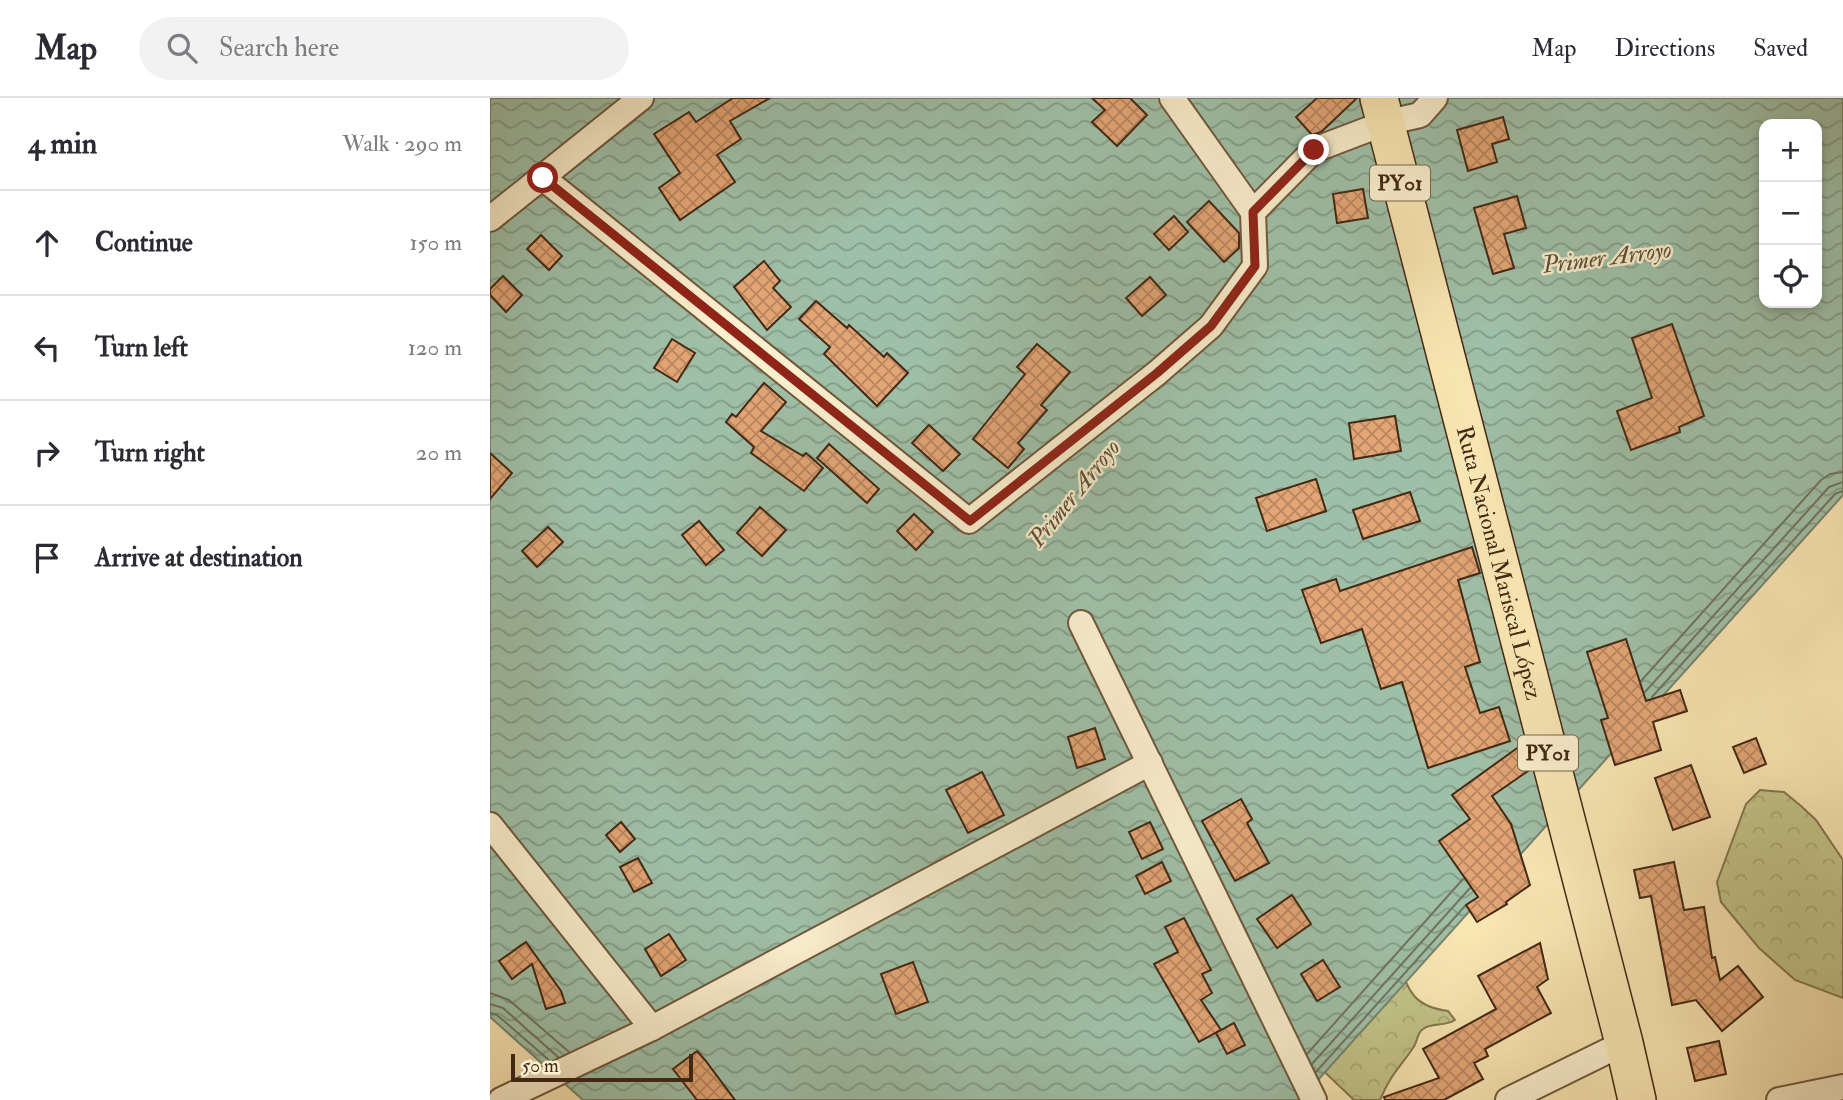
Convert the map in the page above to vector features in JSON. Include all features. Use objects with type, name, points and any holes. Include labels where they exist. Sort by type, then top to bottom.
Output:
[{"type":"highway","name":"Ruta Nacional Mariscal López","points":[[1382,111],[1625,1043],[1637,1100]]},
{"type":"street","points":[[490,219],[641,98]]},
{"type":"street","points":[[543,178],[970,521],[1157,373],[1211,326],[1255,266],[1253,212],[1172,98]]},
{"type":"street","points":[[1253,212],[1314,150],[1382,111],[1420,115],[1435,98]]},
{"type":"street","points":[[1081,623],[1314,1100]]},
{"type":"street","points":[[501,1100],[652,1028],[1150,764]]},
{"type":"street","points":[[490,825],[652,1028]]},
{"type":"street","points":[[1508,1100],[1625,1043]]},
{"type":"street","points":[[1779,1100],[1843,1087]]},
{"type":"green space","points":[[1760,790],[1784,792],[1801,806],[1816,820],[1843,860],[1843,998],[1795,980],[1759,948],[1721,902],[1717,882],[1746,804]]},
{"type":"green space","points":[[1397,957],[1413,994],[1426,1005],[1448,1011],[1455,1020],[1421,1031],[1415,1046],[1391,1078],[1380,1100],[1354,1100],[1312,1060]]},
{"type":"water","name":"Primer Arroyo","points":[[490,98],[1843,98],[1843,495],[1300,1100],[583,1100],[490,1017]]},
{"type":"building","points":[[733,98],[770,98],[730,121],[741,139],[717,155],[735,182],[680,220],[659,188],[680,173],[654,134],[689,112],[696,122]]},
{"type":"building","points":[[1092,98],[1130,98],[1147,115],[1117,146],[1092,122],[1105,110]]},
{"type":"building","points":[[1317,98],[1357,98],[1321,132],[1312,135],[1296,117]]},
{"type":"building","points":[[1503,117],[1509,139],[1492,144],[1497,162],[1468,171],[1457,130]]},
{"type":"building","points":[[1363,189],[1368,218],[1337,223],[1333,194]]},
{"type":"building","points":[[1517,196],[1526,228],[1504,234],[1514,268],[1493,274],[1474,208]]},
{"type":"building","points":[[1209,201],[1239,233],[1239,248],[1224,262],[1187,222]]},
{"type":"building","points":[[1174,216],[1188,232],[1169,250],[1154,234]]},
{"type":"building","points":[[541,235],[562,256],[549,270],[527,249]]},
{"type":"building","points":[[764,261],[780,281],[773,288],[791,307],[767,330],[734,287]]},
{"type":"building","points":[[503,276],[522,295],[506,312],[490,295],[490,289]]},
{"type":"building","points":[[1150,277],[1166,295],[1142,316],[1126,298]]},
{"type":"building","points":[[816,301],[847,328],[849,325],[884,357],[887,353],[908,373],[877,406],[824,354],[830,347],[799,319]]},
{"type":"building","points":[[1672,324],[1704,416],[1679,427],[1680,432],[1631,450],[1617,411],[1652,398],[1632,338]]},
{"type":"building","points":[[672,339],[695,353],[677,382],[654,368]]},
{"type":"building","points":[[1037,344],[1070,372],[1041,405],[1047,410],[1018,443],[1024,449],[1008,468],[973,439],[1025,374],[1017,367]]},
{"type":"building","points":[[764,383],[786,402],[761,431],[803,456],[806,453],[823,468],[804,491],[751,453],[754,447],[726,422],[732,414],[736,417]]},
{"type":"building","points":[[1395,416],[1401,451],[1354,459],[1349,423]]},
{"type":"building","points":[[929,425],[960,454],[943,471],[912,443]]},
{"type":"building","points":[[829,444],[879,489],[867,503],[817,458]]},
{"type":"building","points":[[490,453],[512,473],[490,499]]},
{"type":"building","points":[[1316,479],[1326,511],[1267,531],[1256,498]]},
{"type":"building","points":[[1410,492],[1420,521],[1363,539],[1353,510]]},
{"type":"building","points":[[760,507],[786,530],[762,556],[737,533]]},
{"type":"building","points":[[914,514],[933,532],[916,550],[897,531]]},
{"type":"building","points":[[699,521],[724,550],[706,565],[682,535]]},
{"type":"building","points":[[548,527],[563,542],[537,567],[522,551]]},
{"type":"building","points":[[1472,547],[1480,573],[1458,580],[1480,662],[1465,667],[1480,713],[1499,707],[1510,741],[1428,768],[1402,682],[1381,689],[1362,629],[1321,643],[1302,590],[1336,579],[1340,591]]},
{"type":"building","points":[[1626,639],[1646,701],[1680,690],[1687,711],[1653,722],[1661,750],[1615,765],[1601,720],[1608,718],[1587,652]]},
{"type":"building","points":[[1095,728],[1105,759],[1077,768],[1068,737]]},
{"type":"building","points":[[1756,738],[1766,764],[1744,773],[1733,747]]},
{"type":"building","points":[[1520,746],[1528,771],[1492,796],[1511,824],[1530,885],[1506,902],[1507,904],[1477,922],[1466,905],[1478,897],[1439,841],[1470,819],[1452,795]]},
{"type":"building","points":[[1691,765],[1710,817],[1673,830],[1655,778]]},
{"type":"building","points":[[982,772],[1004,815],[968,833],[946,790]]},
{"type":"building","points":[[1241,799],[1252,819],[1247,823],[1269,863],[1235,881],[1202,821]]},
{"type":"building","points":[[621,822],[635,839],[620,852],[606,835]]},
{"type":"building","points":[[1150,822],[1163,849],[1142,859],[1129,832]]},
{"type":"building","points":[[638,858],[652,883],[634,892],[620,867]]},
{"type":"building","points":[[1162,862],[1171,881],[1145,894],[1136,876]]},
{"type":"building","points":[[1674,862],[1684,910],[1704,907],[1712,958],[1715,957],[1720,980],[1738,966],[1763,997],[1722,1031],[1696,1000],[1672,1005],[1651,896],[1640,898],[1634,870]]},
{"type":"building","points":[[1292,895],[1311,924],[1277,948],[1257,919]]},
{"type":"building","points":[[1184,918],[1211,970],[1202,974],[1212,993],[1201,1000],[1221,1030],[1199,1042],[1154,964],[1178,952],[1165,927]]},
{"type":"building","points":[[669,934],[686,960],[661,976],[645,949]]},
{"type":"building","points":[[526,942],[561,991],[565,1003],[546,1009],[532,964],[512,979],[499,961]]},
{"type":"building","points":[[1540,943],[1548,979],[1537,987],[1551,1013],[1485,1049],[1488,1056],[1474,1063],[1483,1079],[1444,1100],[1385,1100],[1384,1097],[1439,1078],[1423,1049],[1496,1009],[1478,976]]},
{"type":"building","points":[[1323,960],[1340,987],[1317,1001],[1301,974]]},
{"type":"building","points":[[913,962],[928,1002],[896,1014],[881,974]]},
{"type":"building","points":[[1234,1023],[1245,1045],[1227,1054],[1216,1033]]},
{"type":"building","points":[[1719,1041],[1726,1074],[1695,1081],[1687,1048]]},
{"type":"building","points":[[697,1051],[735,1100],[697,1100],[673,1069]]},
{"type":"route","points":[[543,178],[970,521],[1157,373],[1211,326],[1255,266],[1253,212],[1314,150]]}]
